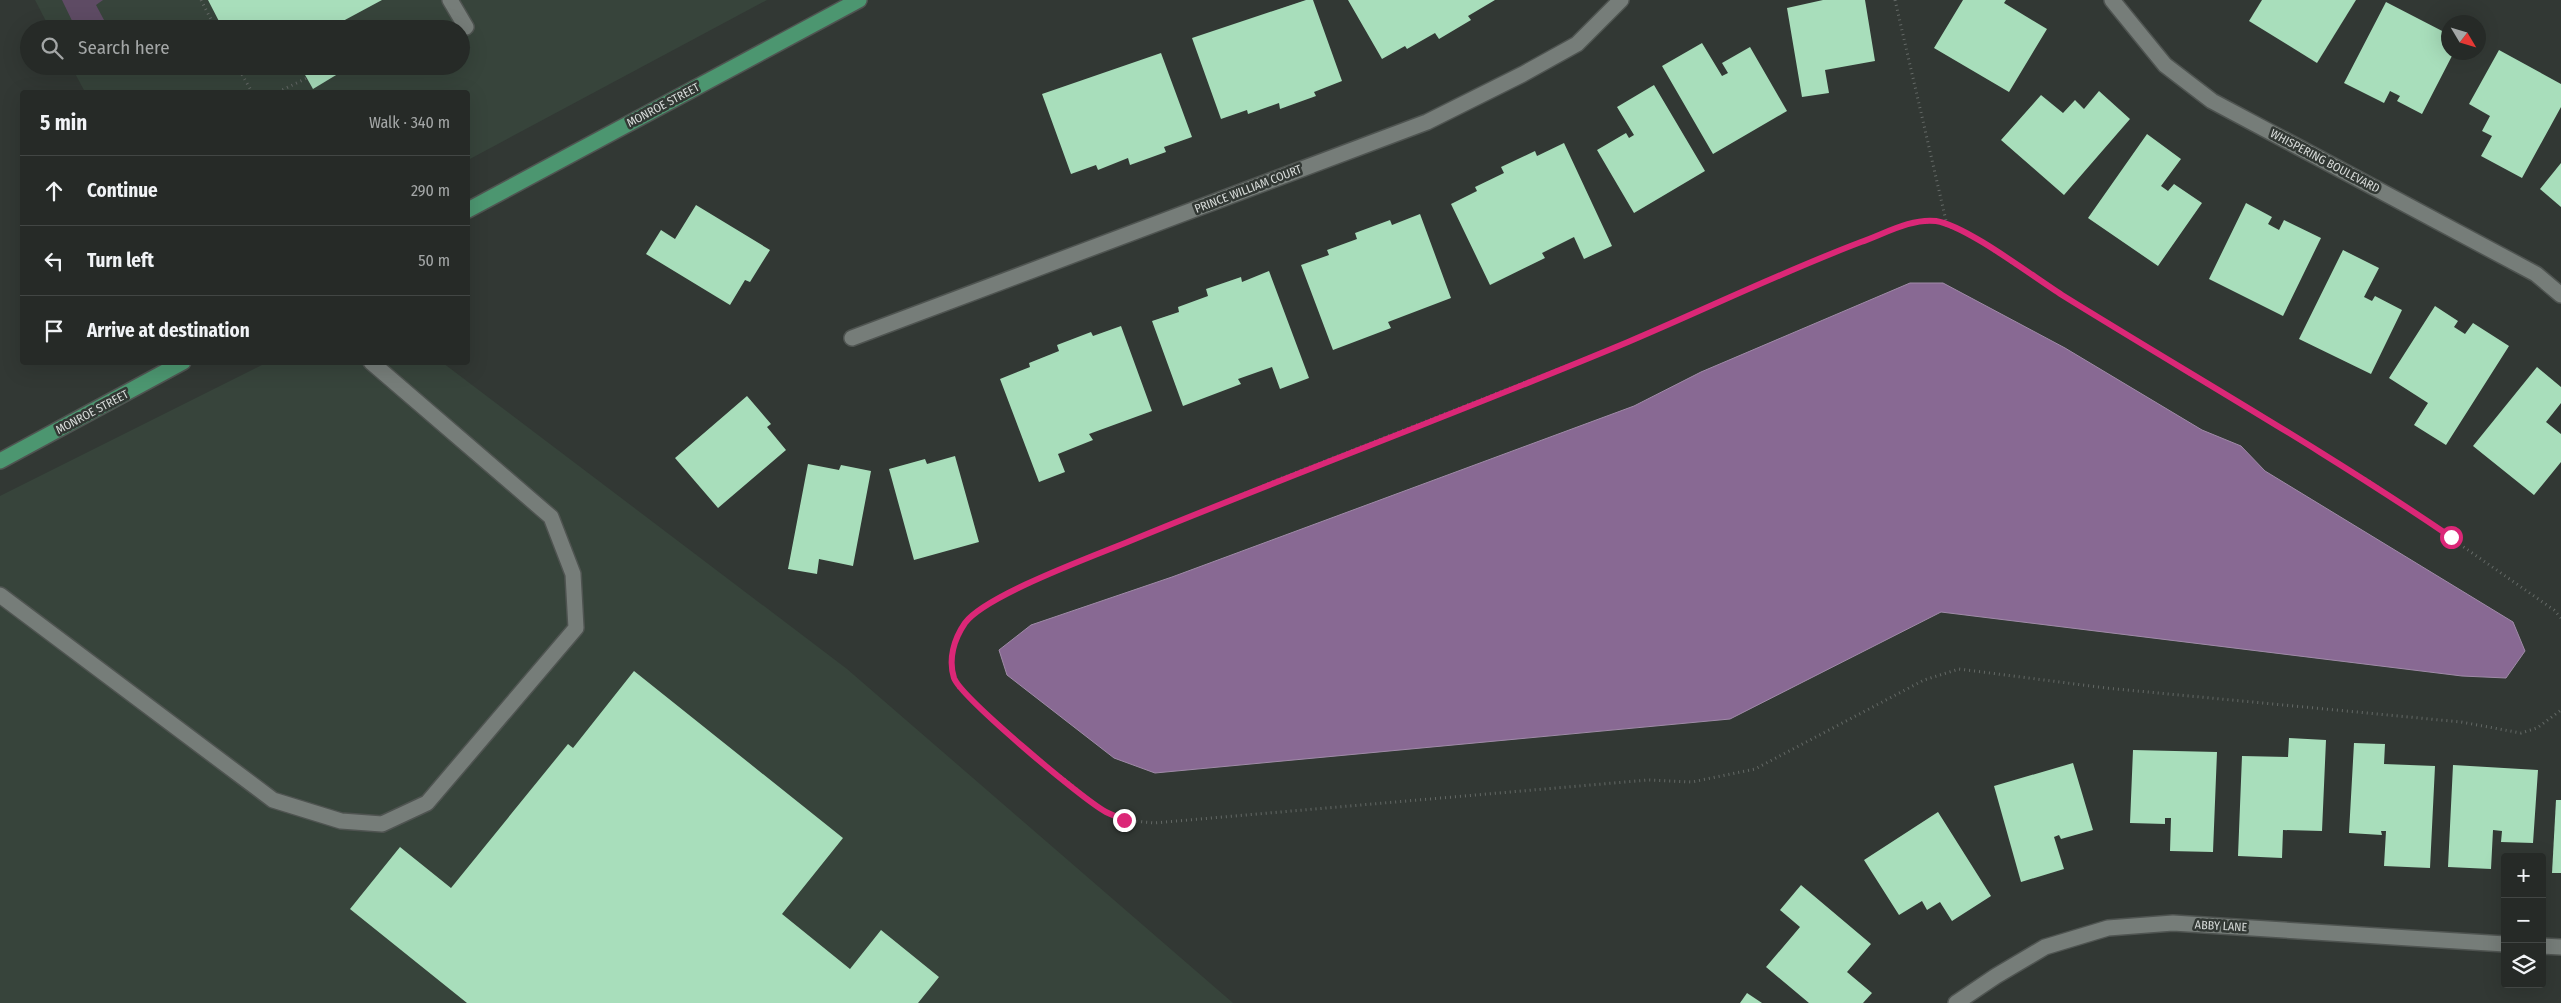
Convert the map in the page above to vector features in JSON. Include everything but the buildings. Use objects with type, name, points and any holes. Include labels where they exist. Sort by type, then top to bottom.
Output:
[{"type":"main road","name":"MONROE STREET","points":[[470,209],[859,0]]},
{"type":"main road","name":"MONROE STREET","points":[[0,461],[177,365]]},
{"type":"street","points":[[450,0],[462,20]]},
{"type":"street","name":"PRINCE WILLIAM COURT","points":[[852,338],[1427,122],[1523,74],[1577,44],[1621,0]]},
{"type":"street","name":"WHISPERING BOULEVARD","points":[[2112,0],[2165,64],[2212,101],[2536,274],[2561,295]]},
{"type":"street","points":[[0,595],[273,800],[341,821],[382,824],[427,803],[576,628],[573,574],[552,517],[375,365]]},
{"type":"street","name":"ABBY LANE","points":[[1956,1003],[1996,976],[2045,947],[2108,928],[2174,923],[2501,944]]},
{"type":"street","points":[[2546,946],[2561,947]]},
{"type":"path","points":[[200,0],[211,20]]},
{"type":"path","points":[[1895,0],[1947,226]]},
{"type":"path","points":[[242,75],[251,90]]},
{"type":"path","points":[[282,90],[307,78]]},
{"type":"path","points":[[2561,618],[2554,610],[2369,481],[2183,370],[2035,278],[1970,235],[1936,221],[1909,224],[1823,257],[1618,346],[1282,478],[1053,573],[995,600],[967,619],[955,642],[950,662],[959,689],[1034,755],[1104,811],[1124,820],[1154,823],[1648,780],[1692,782],[1755,769],[1924,680],[1959,670],[2106,688],[2461,722],[2521,733],[2537,728],[2561,710]]},
{"type":"shaded area","points":[[35,0],[767,0],[470,159],[470,90],[84,90],[76,75],[470,75],[470,20],[45,20]]},
{"type":"shaded area","points":[[62,0],[103,0],[96,5],[104,20],[72,20]]},
{"type":"shaded area","points":[[1910,283],[1943,283],[2065,348],[2202,430],[2241,446],[2265,471],[2513,622],[2525,651],[2506,678],[2462,676],[1941,612],[1730,719],[1155,773],[1114,758],[1007,675],[999,650],[1031,625],[1172,577],[1634,406],[1701,372]]},
{"type":"shaded area","points":[[262,365],[446,365],[847,669],[1233,1003],[0,1003],[0,496]]},
{"type":"route","points":[[1124,820],[1104,811],[1034,755],[959,689],[950,662],[955,642],[967,619],[995,600],[1070,566],[1282,478],[1627,342],[1823,257],[1909,224],[1936,221],[1970,235],[2035,278],[2191,375],[2369,481],[2451,537]]}]
